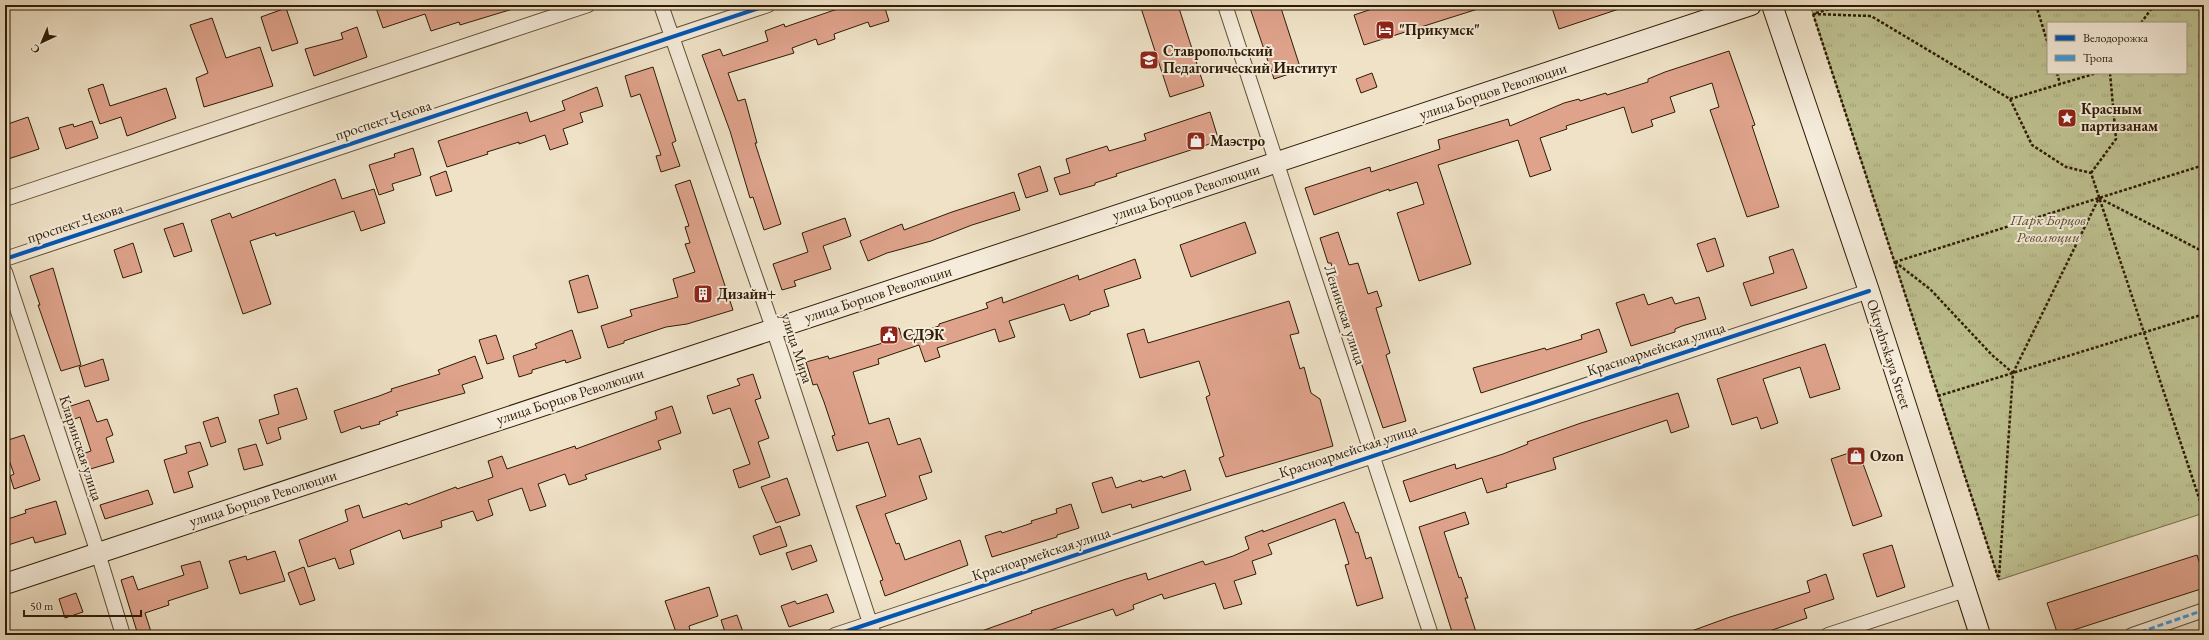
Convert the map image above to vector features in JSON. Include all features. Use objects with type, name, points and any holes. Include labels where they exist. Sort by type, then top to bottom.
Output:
[{"type":"main road","name":"улица Борцов Революции","points":[[5,584],[773,328],[1751,5]]},
{"type":"main road","name":"Oktyabrskaya Street","points":[[1772,5],[1869,291],[1980,635]]},
{"type":"street","points":[[5,199],[588,5]]},
{"type":"street","name":"улица Мира","points":[[661,5],[670,36],[773,328],[872,629]]},
{"type":"street","name":"проспект Чехова","points":[[5,259],[670,36],[768,5]]},
{"type":"street","name":"Ленинская улица","points":[[1225,5],[1278,162],[1431,635]]},
{"type":"street","name":"Кларинская улица","points":[[5,272],[98,553],[123,635]]},
{"type":"street","name":"Красноармейская улица","points":[[835,635],[872,629],[1372,456],[1869,291]]},
{"type":"street","points":[[1828,635],[1965,590]]},
{"type":"street","points":[[2132,635],[2204,610]]},
{"type":"path","points":[[1813,14],[1843,5]]},
{"type":"path","points":[[2036,5],[2047,41]]},
{"type":"path","points":[[2142,22],[2154,5]]},
{"type":"path","points":[[1813,14],[1871,16],[2010,99],[2032,145],[2066,167],[2091,173]]},
{"type":"path","points":[[1813,14],[1999,580],[2013,373],[2099,198]]},
{"type":"path","points":[[2057,74],[2060,84]]},
{"type":"path","points":[[2010,99],[2094,74]]},
{"type":"path","points":[[2091,173],[2116,139],[2110,74]]},
{"type":"path","points":[[1895,262],[2204,165]]},
{"type":"path","points":[[2091,173],[2204,513]]},
{"type":"path","points":[[2099,198],[2204,252]]},
{"type":"path","points":[[1895,262],[1930,289],[1992,355],[2013,373]]},
{"type":"path","points":[[1938,396],[2204,314]]},
{"type":"green space","name":"Парк Борцов Революции","points":[[1810,5],[2204,5],[2204,513],[1999,580]]},
{"type":"building","points":[[375,5],[516,5],[516,8],[460,25],[459,22],[431,31],[425,14],[383,28]]},
{"type":"building","points":[[849,5],[884,5],[889,21],[870,27],[868,22],[834,34],[835,39],[818,45],[816,39],[792,48],[794,53],[728,73],[738,101],[745,99],[757,143],[755,143],[781,224],[764,230],[753,197],[750,198],[730,131],[702,55],[720,49],[723,56],[768,41],[765,31],[784,24],[785,27]]},
{"type":"building","points":[[1140,5],[1178,5],[1204,86],[1170,97]]},
{"type":"building","points":[[1249,5],[1280,5],[1301,70],[1274,79]]},
{"type":"building","name":"\"Прикумск\"","points":[[1384,5],[1480,5],[1481,8],[1364,45],[1354,15]]},
{"type":"building","points":[[1551,5],[1625,5],[1625,7],[1559,29]]},
{"type":"building","points":[[286,8],[298,43],[272,51],[261,17]]},
{"type":"building","points":[[212,18],[226,58],[260,47],[273,86],[204,107],[196,78],[208,73],[190,25]]},
{"type":"building","points":[[357,27],[367,57],[314,76],[305,49],[343,39],[341,33]]},
{"type":"building","points":[[1729,51],[1755,125],[1752,126],[1779,207],[1747,217],[1710,110],[1719,107],[1712,83],[1670,97],[1675,112],[1651,120],[1653,126],[1632,133],[1624,107],[1566,126],[1567,129],[1540,138],[1551,170],[1530,177],[1518,140],[1438,165],[1471,264],[1419,281],[1397,213],[1424,204],[1417,182],[1389,191],[1389,189],[1314,215],[1305,188],[1370,167],[1371,172],[1440,149],[1438,140],[1508,119],[1510,126],[1564,103],[1579,99],[1580,101],[1606,93],[1607,95],[1648,82],[1648,79],[1665,72]]},
{"type":"building","points":[[653,67],[676,141],[672,143],[680,166],[661,172],[656,156],[661,155],[640,94],[631,97],[625,76]]},
{"type":"building","points":[[1372,73],[1377,87],[1361,93],[1356,79]]},
{"type":"building","points":[[103,84],[110,106],[166,88],[176,118],[127,136],[121,117],[100,124],[88,89]]},
{"type":"building","points":[[597,87],[603,106],[580,113],[583,122],[563,129],[568,144],[550,150],[545,135],[519,144],[519,142],[487,152],[488,154],[447,167],[438,141],[527,112],[530,122],[565,110],[562,101]]},
{"type":"building","points":[[1210,112],[1219,141],[1116,174],[1117,176],[1095,183],[1095,185],[1060,195],[1054,178],[1070,173],[1066,159],[1107,146],[1109,151],[1146,140],[1144,134]]},
{"type":"building","points":[[28,117],[39,149],[5,160],[5,125]]},
{"type":"building","points":[[92,121],[98,138],[66,149],[59,128],[73,124],[74,127]]},
{"type":"building","points":[[413,148],[421,175],[392,184],[394,190],[379,195],[369,165],[395,157],[394,154]]},
{"type":"building","points":[[1040,166],[1048,191],[1026,198],[1018,174]]},
{"type":"building","points":[[446,171],[452,191],[436,196],[430,177]]},
{"type":"building","points":[[335,179],[342,199],[374,189],[385,223],[361,231],[354,211],[276,236],[275,233],[250,241],[271,304],[243,314],[211,220],[230,213],[232,218]]},
{"type":"building","points":[[690,180],[733,310],[687,324],[666,327],[608,348],[601,326],[632,316],[630,310],[678,297],[673,279],[695,272],[685,244],[690,243],[685,227],[689,226],[675,185]]},
{"type":"building","points":[[1014,192],[1020,210],[972,225],[931,241],[887,253],[868,261],[860,241],[902,224],[904,230],[952,212]]},
{"type":"building","points":[[845,218],[851,236],[823,246],[831,269],[794,281],[796,286],[782,290],[773,264],[808,252],[802,233]]},
{"type":"building","points":[[1245,222],[1256,253],[1191,277],[1180,245]]},
{"type":"building","points":[[183,223],[192,251],[174,257],[164,229]]},
{"type":"building","points":[[1338,232],[1349,265],[1358,263],[1368,294],[1377,291],[1382,306],[1376,308],[1390,353],[1386,355],[1406,421],[1383,428],[1341,303],[1331,263],[1328,263],[1320,238]]},
{"type":"building","points":[[1715,238],[1724,266],[1707,272],[1697,244]]},
{"type":"building","points":[[133,243],[142,272],[123,278],[114,250]]},
{"type":"building","points":[[1793,249],[1807,288],[1751,306],[1743,283],[1774,273],[1769,257]]},
{"type":"building","points":[[1135,259],[1141,278],[1104,290],[1109,306],[1090,312],[1090,314],[1070,321],[1064,304],[1009,321],[1015,337],[999,342],[995,329],[937,348],[940,357],[925,362],[919,345],[878,359],[879,364],[853,372],[869,424],[889,418],[898,445],[920,438],[932,472],[919,476],[927,499],[885,514],[896,544],[899,543],[905,560],[960,540],[968,565],[885,596],[880,581],[883,580],[856,506],[886,496],[868,442],[837,451],[832,436],[835,435],[824,402],[817,384],[813,385],[806,362],[828,356],[829,359],[886,342],[883,333],[899,328],[902,338],[988,308],[986,303],[1002,297],[1003,303],[1078,275],[1079,280]]},
{"type":"building","points":[[53,268],[81,365],[61,371],[38,305],[40,305],[30,276]]},
{"type":"building","points":[[588,275],[598,308],[578,313],[569,281]]},
{"type":"building","points":[[1644,294],[1648,305],[1672,297],[1675,304],[1699,297],[1706,319],[1682,326],[1675,329],[1675,332],[1631,346],[1616,303]]},
{"type":"building","points":[[1289,301],[1299,333],[1290,335],[1300,369],[1304,367],[1311,393],[1320,399],[1333,446],[1226,477],[1219,458],[1224,456],[1206,397],[1210,395],[1199,361],[1140,378],[1127,334],[1144,329],[1148,343]]},
{"type":"building","points":[[1599,329],[1607,352],[1481,393],[1473,368],[1545,348],[1546,350],[1582,339],[1581,335]]},
{"type":"building","points":[[572,330],[581,358],[566,363],[565,360],[532,370],[532,373],[519,377],[513,356],[537,348],[535,344]]},
{"type":"building","points":[[496,335],[504,359],[487,364],[479,340]]},
{"type":"building","points":[[1825,344],[1840,389],[1810,398],[1800,367],[1763,379],[1778,423],[1761,429],[1757,417],[1732,425],[1717,379]]},
{"type":"building","points":[[475,356],[483,378],[462,385],[465,393],[396,412],[398,415],[379,422],[380,424],[361,429],[360,426],[341,433],[334,411],[392,391],[391,389],[440,374],[438,370]]},
{"type":"building","points":[[103,359],[109,380],[85,387],[79,367]]},
{"type":"building","points":[[753,374],[761,398],[755,400],[769,438],[758,442],[770,477],[739,488],[733,470],[750,464],[730,408],[713,414],[707,396],[740,385],[737,379]]},
{"type":"building","points":[[297,388],[307,419],[278,428],[281,439],[267,444],[259,420],[279,414],[274,395]]},
{"type":"building","points":[[1678,393],[1689,427],[1671,433],[1667,420],[1553,458],[1556,469],[1506,484],[1507,487],[1487,493],[1482,478],[1410,502],[1403,481],[1455,464],[1456,469],[1503,454],[1528,444],[1527,442],[1581,423]]},
{"type":"building","points":[[89,400],[97,422],[107,419],[113,435],[106,438],[114,462],[87,470],[82,454],[91,451],[80,417],[72,420],[68,407]]},
{"type":"building","points":[[672,406],[681,433],[658,441],[661,449],[585,475],[587,479],[569,485],[565,474],[538,484],[546,506],[530,511],[522,488],[488,500],[493,515],[477,521],[473,511],[441,521],[442,527],[403,539],[400,530],[350,550],[354,564],[339,569],[335,558],[308,567],[299,540],[348,521],[345,510],[359,505],[363,518],[407,503],[408,505],[456,487],[457,489],[493,477],[488,461],[502,456],[507,469],[575,446],[576,449],[657,419],[655,412]]},
{"type":"building","points":[[218,417],[226,442],[211,447],[203,422]]},
{"type":"building","points":[[24,435],[40,480],[14,489],[10,476],[14,474],[5,449],[5,441]]},
{"type":"building","points":[[200,442],[208,465],[188,472],[193,487],[174,493],[164,460],[187,453],[185,446]]},
{"type":"building","points":[[256,444],[263,465],[244,470],[238,449]]},
{"type":"building","points":[[1858,450],[1882,516],[1853,526],[1831,459]]},
{"type":"building","points":[[1185,470],[1191,490],[1132,508],[1131,504],[1102,513],[1092,483],[1112,477],[1116,488],[1141,480],[1142,482],[1162,476],[1163,478]]},
{"type":"building","points":[[787,478],[800,515],[776,523],[761,487]]},
{"type":"building","points":[[148,490],[153,504],[105,519],[100,505]]},
{"type":"building","points":[[56,501],[66,534],[35,543],[33,537],[5,546],[5,520],[26,513],[25,510]]},
{"type":"building","points":[[1344,502],[1356,533],[1358,532],[1366,559],[1371,557],[1383,598],[1357,606],[1345,565],[1349,564],[1335,519],[1268,544],[1272,554],[1252,561],[1256,574],[1234,581],[1242,604],[1224,609],[1215,583],[1164,599],[1162,594],[1133,605],[1134,609],[1116,616],[1113,609],[1036,635],[976,635],[976,633],[1032,613],[1031,611],[1123,580],[1146,573],[1148,580],[1203,561],[1205,565],[1233,556],[1249,549],[1245,537],[1263,530],[1263,532]]},
{"type":"building","points":[[1071,504],[1079,528],[1057,535],[1057,537],[992,557],[985,536],[1001,531],[1002,533],[1032,523],[1031,521],[1057,513],[1056,509]]},
{"type":"building","points":[[1465,512],[1469,524],[1444,532],[1459,578],[1461,577],[1468,598],[1465,598],[1477,635],[1453,635],[1419,527]]},
{"type":"building","points":[[780,526],[787,546],[760,555],[753,536]]},
{"type":"building","points":[[811,545],[817,561],[792,570],[786,553]]},
{"type":"building","points":[[1892,545],[1905,587],[1877,597],[1863,554]]},
{"type":"building","points":[[275,551],[285,581],[240,594],[229,561],[246,556],[247,560]]},
{"type":"building","points":[[2197,555],[2204,577],[2204,588],[2058,635],[2047,603]]},
{"type":"building","points":[[200,561],[208,588],[168,601],[169,605],[145,613],[152,635],[138,635],[121,580],[133,576],[138,590],[184,575],[181,566]]},
{"type":"building","points":[[304,567],[315,600],[300,605],[288,573]]},
{"type":"building","points":[[1826,574],[1834,599],[1804,609],[1807,618],[1758,635],[1686,635],[1686,633],[1730,617],[1810,592],[1807,581]]},
{"type":"building","points":[[709,587],[718,616],[689,626],[691,635],[677,635],[665,601]]},
{"type":"building","points":[[76,593],[83,612],[65,618],[59,599]]},
{"type":"building","points":[[827,594],[834,612],[789,627],[781,606],[795,601],[797,604]]},
{"type":"building","points":[[737,615],[744,635],[726,635],[721,620]]},
{"type":"marked path","points":[[2132,635],[2204,610]]},
{"type":"cycle path","points":[[5,259],[768,5]]},
{"type":"cycle path","points":[[835,635],[1869,291]]},
{"type":"place","name":"\"Прикумск\"","points":[[1385,30]]},
{"type":"place","name":"Ставропольский Педагогический Институт","points":[[1149,60]]},
{"type":"place","name":"Красным партизанам","points":[[2067,118]]},
{"type":"place","name":"Маэстро","points":[[1196,141]]},
{"type":"place","name":"Дизайн+","points":[[703,294]]},
{"type":"place","name":"СДЭК","points":[[889,335]]},
{"type":"place","name":"Ozon","points":[[1856,456]]}]
